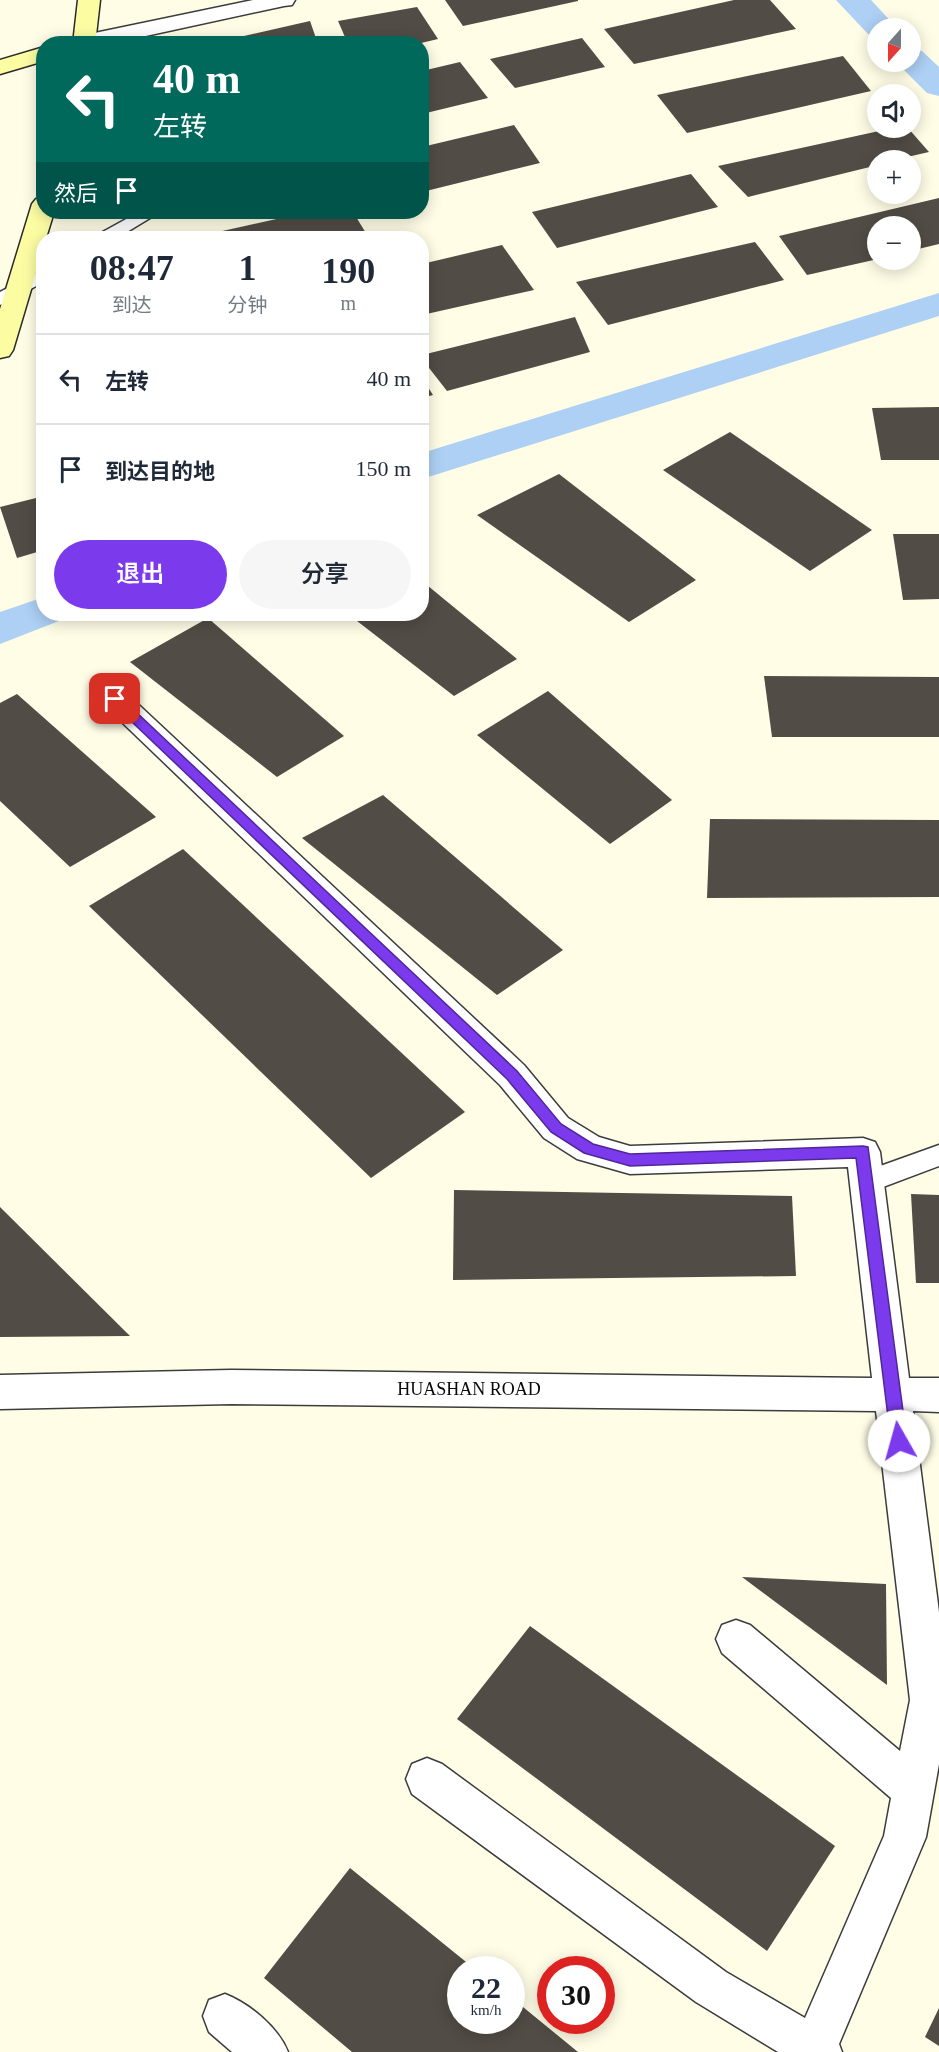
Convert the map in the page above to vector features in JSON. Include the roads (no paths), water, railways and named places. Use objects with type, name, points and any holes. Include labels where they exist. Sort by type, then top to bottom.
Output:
[{"type":"street","points":[[84,36],[89,0]]},
{"type":"street","points":[[116,36],[284,0]]},
{"type":"street","points":[[0,67],[36,56]]},
{"type":"street","points":[[0,350],[9,295],[38,219]]},
{"type":"street","points":[[115,699],[512,1075],[556,1128],[589,1149],[630,1160],[863,1152],[930,1700],[905,1837],[816,2051],[711,1987],[427,1779]]},
{"type":"street","name":"HUASHAN ROAD","points":[[0,1392],[231,1387],[939,1395]]},
{"type":"street","points":[[736,1639],[913,1789]]},
{"type":"street","points":[[225,2016],[266,2052]]},
{"type":"lane","points":[[117,231],[139,219]]},
{"type":"lane","points":[[9,295],[36,279]]},
{"type":"lane","points":[[867,1182],[939,1155]]},
{"type":"waterway","points":[[852,0],[871,18]]},
{"type":"waterway","points":[[921,69],[939,86]]},
{"type":"waterway","points":[[429,464],[939,304]]},
{"type":"waterway","points":[[0,629],[36,614]]}]
